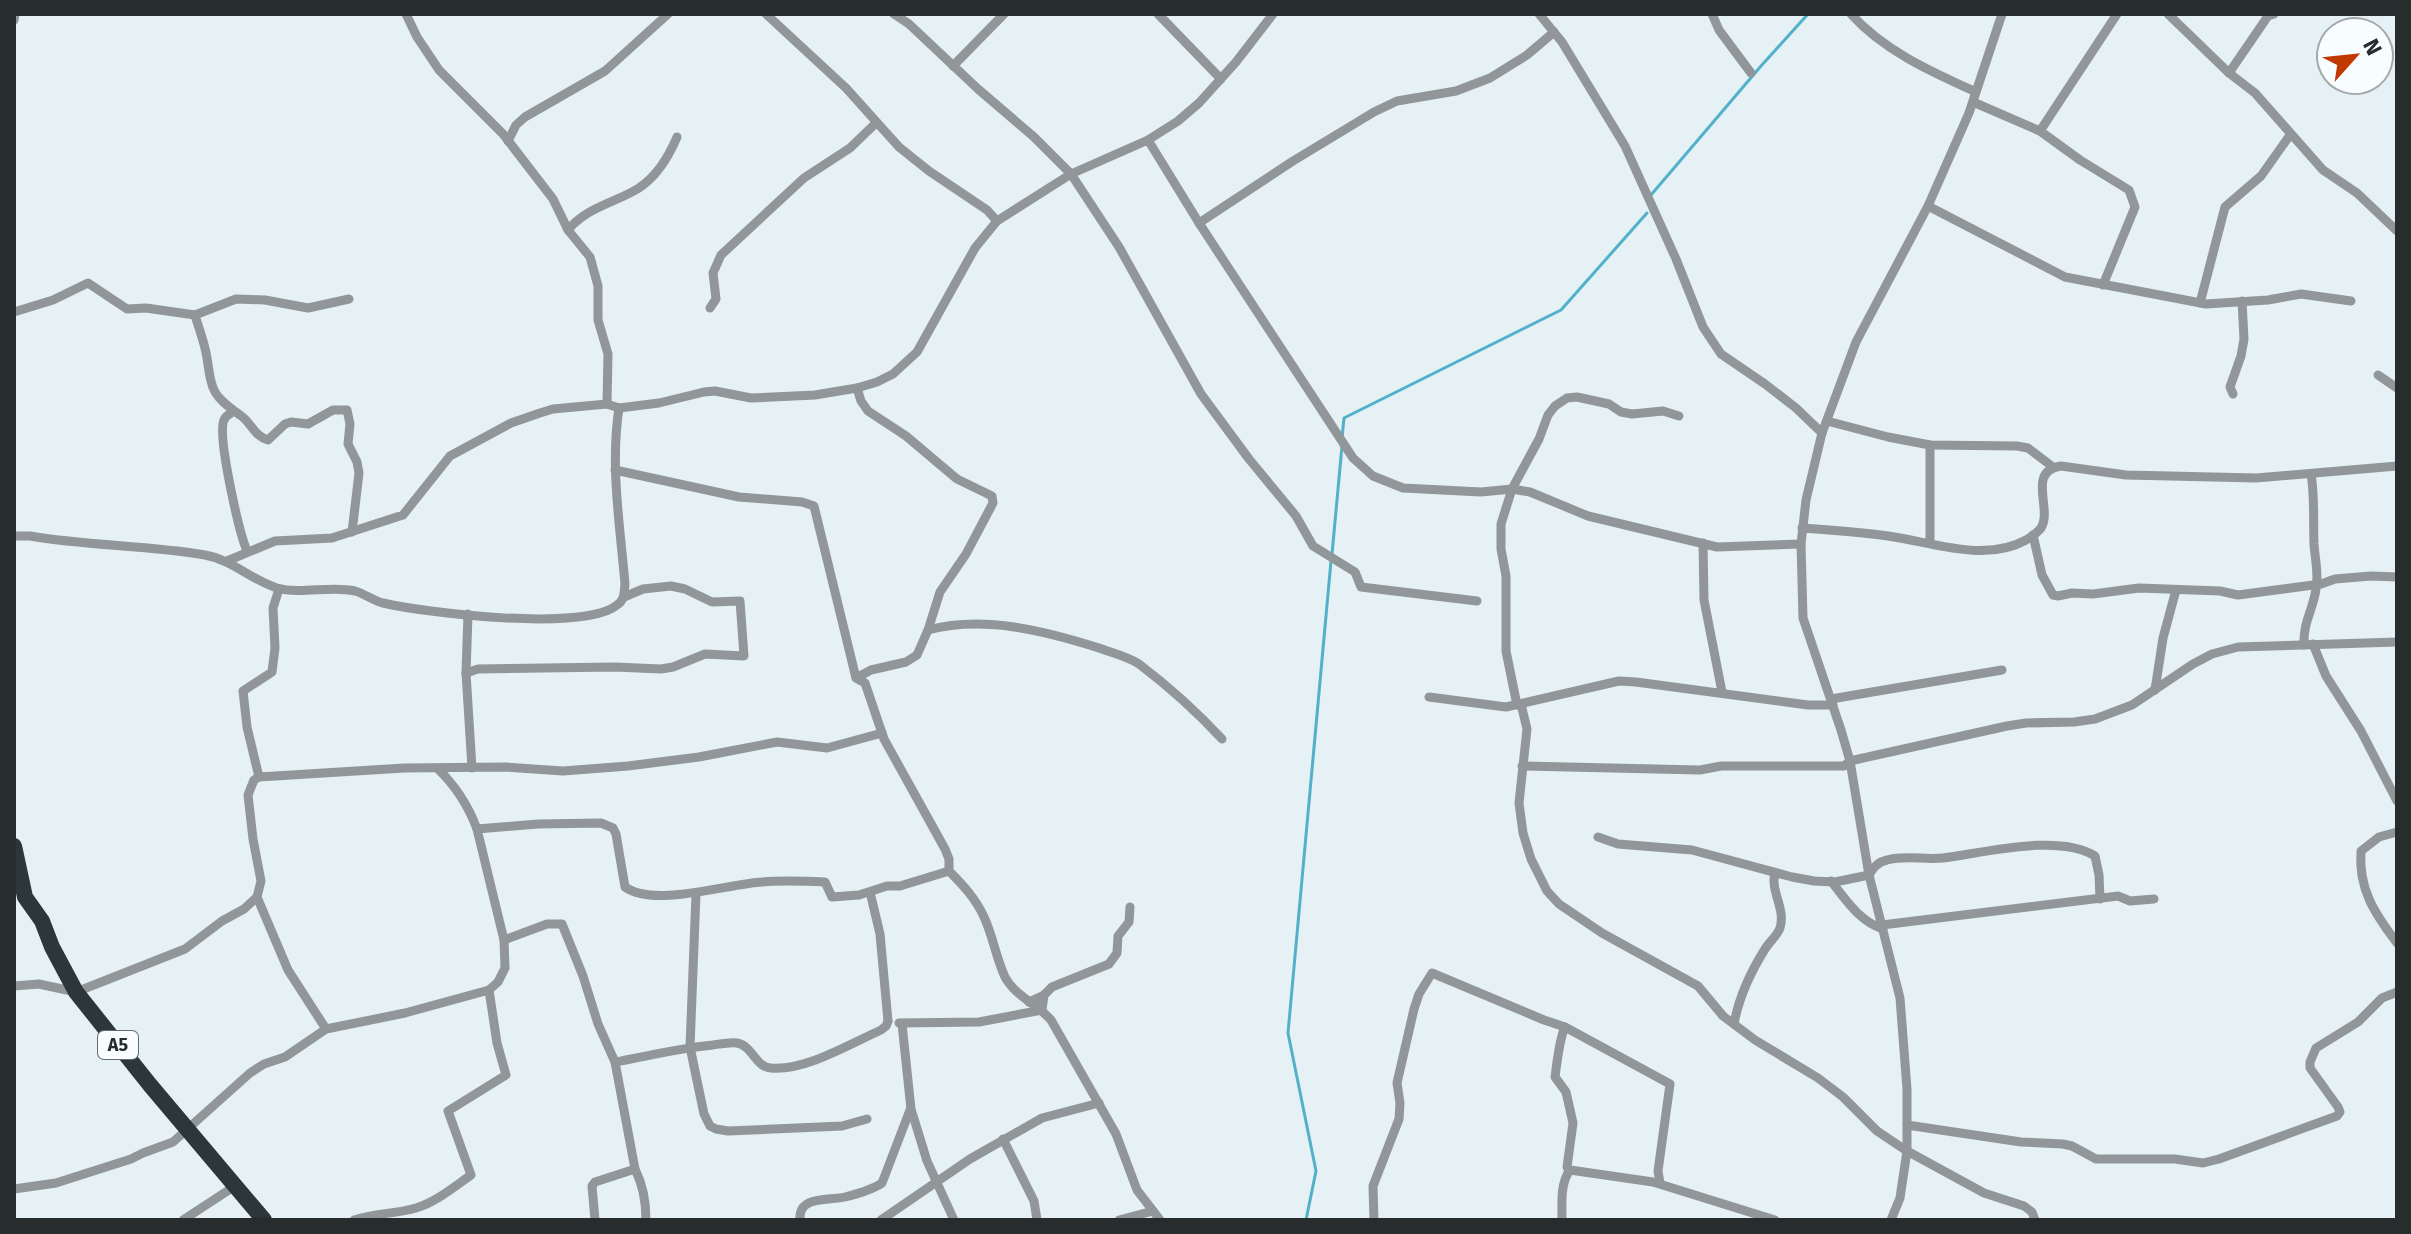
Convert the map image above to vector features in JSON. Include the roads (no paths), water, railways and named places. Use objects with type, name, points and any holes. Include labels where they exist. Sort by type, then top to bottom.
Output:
[{"type":"highway","name":"A5","points":[[14,846],[25,897],[42,921],[76,992],[264,1220]]},
{"type":"street","points":[[406,14],[439,70],[508,141],[553,199],[568,230],[590,257],[596,273],[598,320],[608,354],[607,404]]},
{"type":"street","points":[[508,141],[516,125],[525,117],[605,71],[668,14]]},
{"type":"street","points":[[766,14],[846,88],[899,147],[987,210],[997,221]]},
{"type":"street","points":[[894,14],[909,24],[1071,174],[1127,259],[1201,394],[1296,516],[1313,546],[1355,572],[1361,587],[1477,601]]},
{"type":"street","points":[[953,66],[1004,14]]},
{"type":"street","points":[[1158,14],[1221,79]]},
{"type":"street","points":[[1539,14],[1554,32],[1625,146],[1709,336],[1721,354],[1796,408],[1822,433]]},
{"type":"street","points":[[1712,14],[1719,30],[1751,73]]},
{"type":"street","points":[[1851,14],[1860,24],[1917,65],[2040,131],[2129,190],[2135,207],[2103,285]]},
{"type":"street","points":[[1891,1220],[1900,1198],[1907,1151],[1907,1089],[1900,998],[1869,875],[1850,761],[1803,618],[1802,528],[1822,433],[1856,342],[1928,206],[1974,97],[2002,14]]},
{"type":"street","points":[[2040,131],[2117,14]]},
{"type":"street","points":[[2168,14],[2229,73],[2255,93],[2323,170],[2357,193],[2397,231]]},
{"type":"street","points":[[2229,73],[2269,15]]},
{"type":"street","points":[[227,561],[284,539],[319,540],[403,515],[450,456],[511,423],[553,409],[607,404],[619,408],[715,391],[739,397],[815,395],[857,388],[893,374],[917,352],[975,248],[997,221],[1071,174],[1148,140],[1178,121],[1221,79],[1268,17]]},
{"type":"street","points":[[1199,223],[1374,112],[1397,101],[1456,91],[1490,78],[1527,55],[1554,32]]},
{"type":"street","points":[[710,308],[716,299],[713,273],[721,255],[804,178],[850,148],[876,123]]},
{"type":"street","points":[[2200,303],[2225,207],[2261,176],[2290,135]]},
{"type":"street","points":[[568,230],[578,218],[640,187],[668,159],[677,137]]},
{"type":"street","points":[[1148,140],[1353,458],[1373,476],[1403,488],[1481,492],[1512,489],[1546,497],[1588,516],[1703,543],[1730,547],[1801,544]]},
{"type":"street","points":[[1928,206],[2065,277],[2200,303],[2301,294],[2351,301]]},
{"type":"street","points":[[14,312],[53,300],[88,283],[127,309],[146,308],[195,315],[236,299],[265,300],[308,308],[349,299]]},
{"type":"street","points":[[2233,394],[2230,387],[2244,339],[2242,301]]},
{"type":"street","points":[[195,315],[207,356],[209,381],[233,412]]},
{"type":"street","points":[[2378,375],[2397,388]]},
{"type":"street","points":[[856,678],[917,655],[940,592],[966,554],[993,503],[992,496],[957,479],[906,436],[868,411],[857,388]]},
{"type":"street","points":[[1679,416],[1663,411],[1632,414],[1621,412],[1609,404],[1577,397],[1567,398],[1548,415],[1539,439],[1512,489],[1501,524],[1506,576],[1506,651],[1527,729],[1519,803],[1531,859],[1547,891],[1559,904],[1602,933],[1698,986],[1723,1016],[1843,1097],[1877,1131],[1907,1151],[1984,1193],[2024,1206],[2032,1212],[2035,1220]]},
{"type":"street","points":[[14,536],[208,555],[227,561],[279,589],[356,592],[379,602],[531,620],[595,614],[612,609],[624,597],[615,470],[619,408]]},
{"type":"street","points":[[247,551],[240,534],[222,423],[233,412],[239,413],[262,438],[268,440],[285,424],[308,424],[333,410],[347,410],[350,424],[348,444],[359,473],[352,532]]},
{"type":"street","points":[[1827,421],[1930,445],[2028,448],[2053,467]]},
{"type":"street","points":[[1930,445],[1930,543]]},
{"type":"street","points":[[1802,528],[1885,535],[1983,550],[2009,548],[2041,528],[2044,518],[2042,485],[2053,467],[2126,475],[2256,478],[2397,466]]},
{"type":"street","points":[[615,470],[739,497],[802,502],[814,506],[856,678],[865,683],[882,733],[945,849],[949,871],[970,893],[984,915],[1006,978],[1014,989],[1042,1010],[1063,1038],[1116,1134],[1137,1190],[1160,1220]]},
{"type":"street","points":[[2311,474],[2317,584],[2303,629],[2308,644],[2361,731],[2397,801]]},
{"type":"street","points":[[2033,535],[2042,575],[2053,595],[2058,596],[2139,588],[2220,591],[2238,595],[2335,579],[2397,577]]},
{"type":"street","points":[[1703,543],[1704,600],[1722,692]]},
{"type":"street","points":[[466,673],[478,669],[661,669],[705,654],[744,656],[740,601],[712,602],[671,586],[643,589],[624,597]]},
{"type":"street","points":[[259,777],[247,727],[243,691],[272,672],[275,648],[273,608],[279,589]]},
{"type":"street","points":[[2155,690],[2163,638],[2176,590]]},
{"type":"street","points":[[468,614],[466,673],[472,768]]},
{"type":"street","points":[[928,630],[944,626],[1010,626],[1126,657],[1200,715],[1222,739]]},
{"type":"street","points":[[1522,766],[1700,770],[1721,766],[1844,766],[1850,761],[2007,726],[2095,719],[2132,705],[2212,654],[2238,647],[2397,642]]},
{"type":"street","points":[[1429,697],[1506,707],[1619,681],[1808,705],[2002,670]]},
{"type":"street","points":[[14,986],[39,984],[76,992],[185,949],[244,909],[257,897],[261,881],[248,795],[254,780],[259,777],[437,768],[506,767],[563,771],[699,757],[777,742],[827,748],[882,733]]},
{"type":"street","points":[[14,1189],[56,1183],[173,1142],[250,1073],[285,1057],[326,1029],[405,1013],[489,990],[498,982],[505,968],[504,940],[477,829],[468,806],[437,768]]},
{"type":"street","points":[[477,829],[538,824],[608,825],[616,834],[625,887],[645,894],[696,894],[723,887],[783,880],[825,882],[832,897],[846,897],[879,887],[900,886],[949,871]]},
{"type":"street","points":[[2397,832],[2379,837],[2361,851],[2359,867],[2364,888],[2381,924],[2397,943]]},
{"type":"street","points":[[1598,837],[1618,844],[1692,850],[1792,877],[1831,881],[1869,875]]},
{"type":"street","points":[[1869,875],[1885,860],[1941,858],[2004,848],[2063,847],[2087,851],[2095,856],[2100,899]]},
{"type":"street","points":[[1734,1024],[1738,1003],[1750,973],[1779,932],[1782,919],[1772,884],[1775,873]]},
{"type":"street","points":[[1831,881],[1848,904],[1872,925],[1882,927],[2118,896],[2130,901],[2154,899]]},
{"type":"street","points":[[615,1062],[690,1047],[736,1043],[744,1046],[769,1068],[791,1066],[815,1060],[881,1030],[888,1021],[880,934],[870,892]]},
{"type":"street","points":[[696,894],[690,1047],[704,1114],[710,1126],[716,1129],[842,1126],[867,1119]]},
{"type":"street","points":[[257,897],[288,970],[326,1029]]},
{"type":"street","points":[[1029,1002],[1052,987],[1109,964],[1117,953],[1118,936],[1129,922],[1130,907]]},
{"type":"street","points":[[504,940],[547,924],[562,924],[615,1062],[635,1169],[642,1182],[646,1220]]},
{"type":"street","points":[[1374,1220],[1373,1186],[1399,1119],[1397,1083],[1414,1009],[1432,973],[1565,1027],[1670,1084],[1658,1171],[1660,1183]]},
{"type":"street","points":[[354,1220],[413,1209],[428,1203],[471,1175],[448,1111],[506,1075],[497,1043],[489,990]]},
{"type":"street","points":[[1907,1125],[2021,1142],[2063,1144],[2096,1159],[2211,1161],[2337,1116],[2340,1112],[2338,1107],[2310,1068],[2312,1056],[2316,1048],[2358,1022],[2382,998],[2397,992]]},
{"type":"street","points":[[1042,1010],[1044,995]]},
{"type":"street","points":[[888,1021],[902,1024],[979,1022],[1042,1010]]},
{"type":"street","points":[[902,1024],[911,1109],[927,1161],[954,1220]]},
{"type":"street","points":[[1565,1027],[1555,1077],[1566,1092],[1573,1123],[1567,1167],[1570,1170]]},
{"type":"street","points":[[881,1220],[1003,1139],[1042,1118],[1099,1103]]},
{"type":"street","points":[[800,1220],[802,1207],[810,1202],[845,1197],[882,1183],[911,1109]]},
{"type":"street","points":[[1003,1139],[1034,1201],[1037,1220]]},
{"type":"street","points":[[595,1220],[592,1186],[595,1182],[635,1169]]},
{"type":"street","points":[[1570,1170],[1660,1183],[1775,1220]]},
{"type":"street","points":[[1562,1220],[1563,1186],[1565,1175],[1570,1170]]},
{"type":"street","points":[[183,1220],[235,1186]]},
{"type":"street","points":[[1119,1220],[1153,1211]]},
{"type":"waterway","points":[[1651,195],[1808,14]]},
{"type":"waterway","points":[[1342,438],[1344,418],[1561,310],[1647,213]]},
{"type":"waterway","points":[[1332,554],[1342,446]]},
{"type":"waterway","points":[[1306,1220],[1316,1171],[1288,1033],[1331,561]]}]
